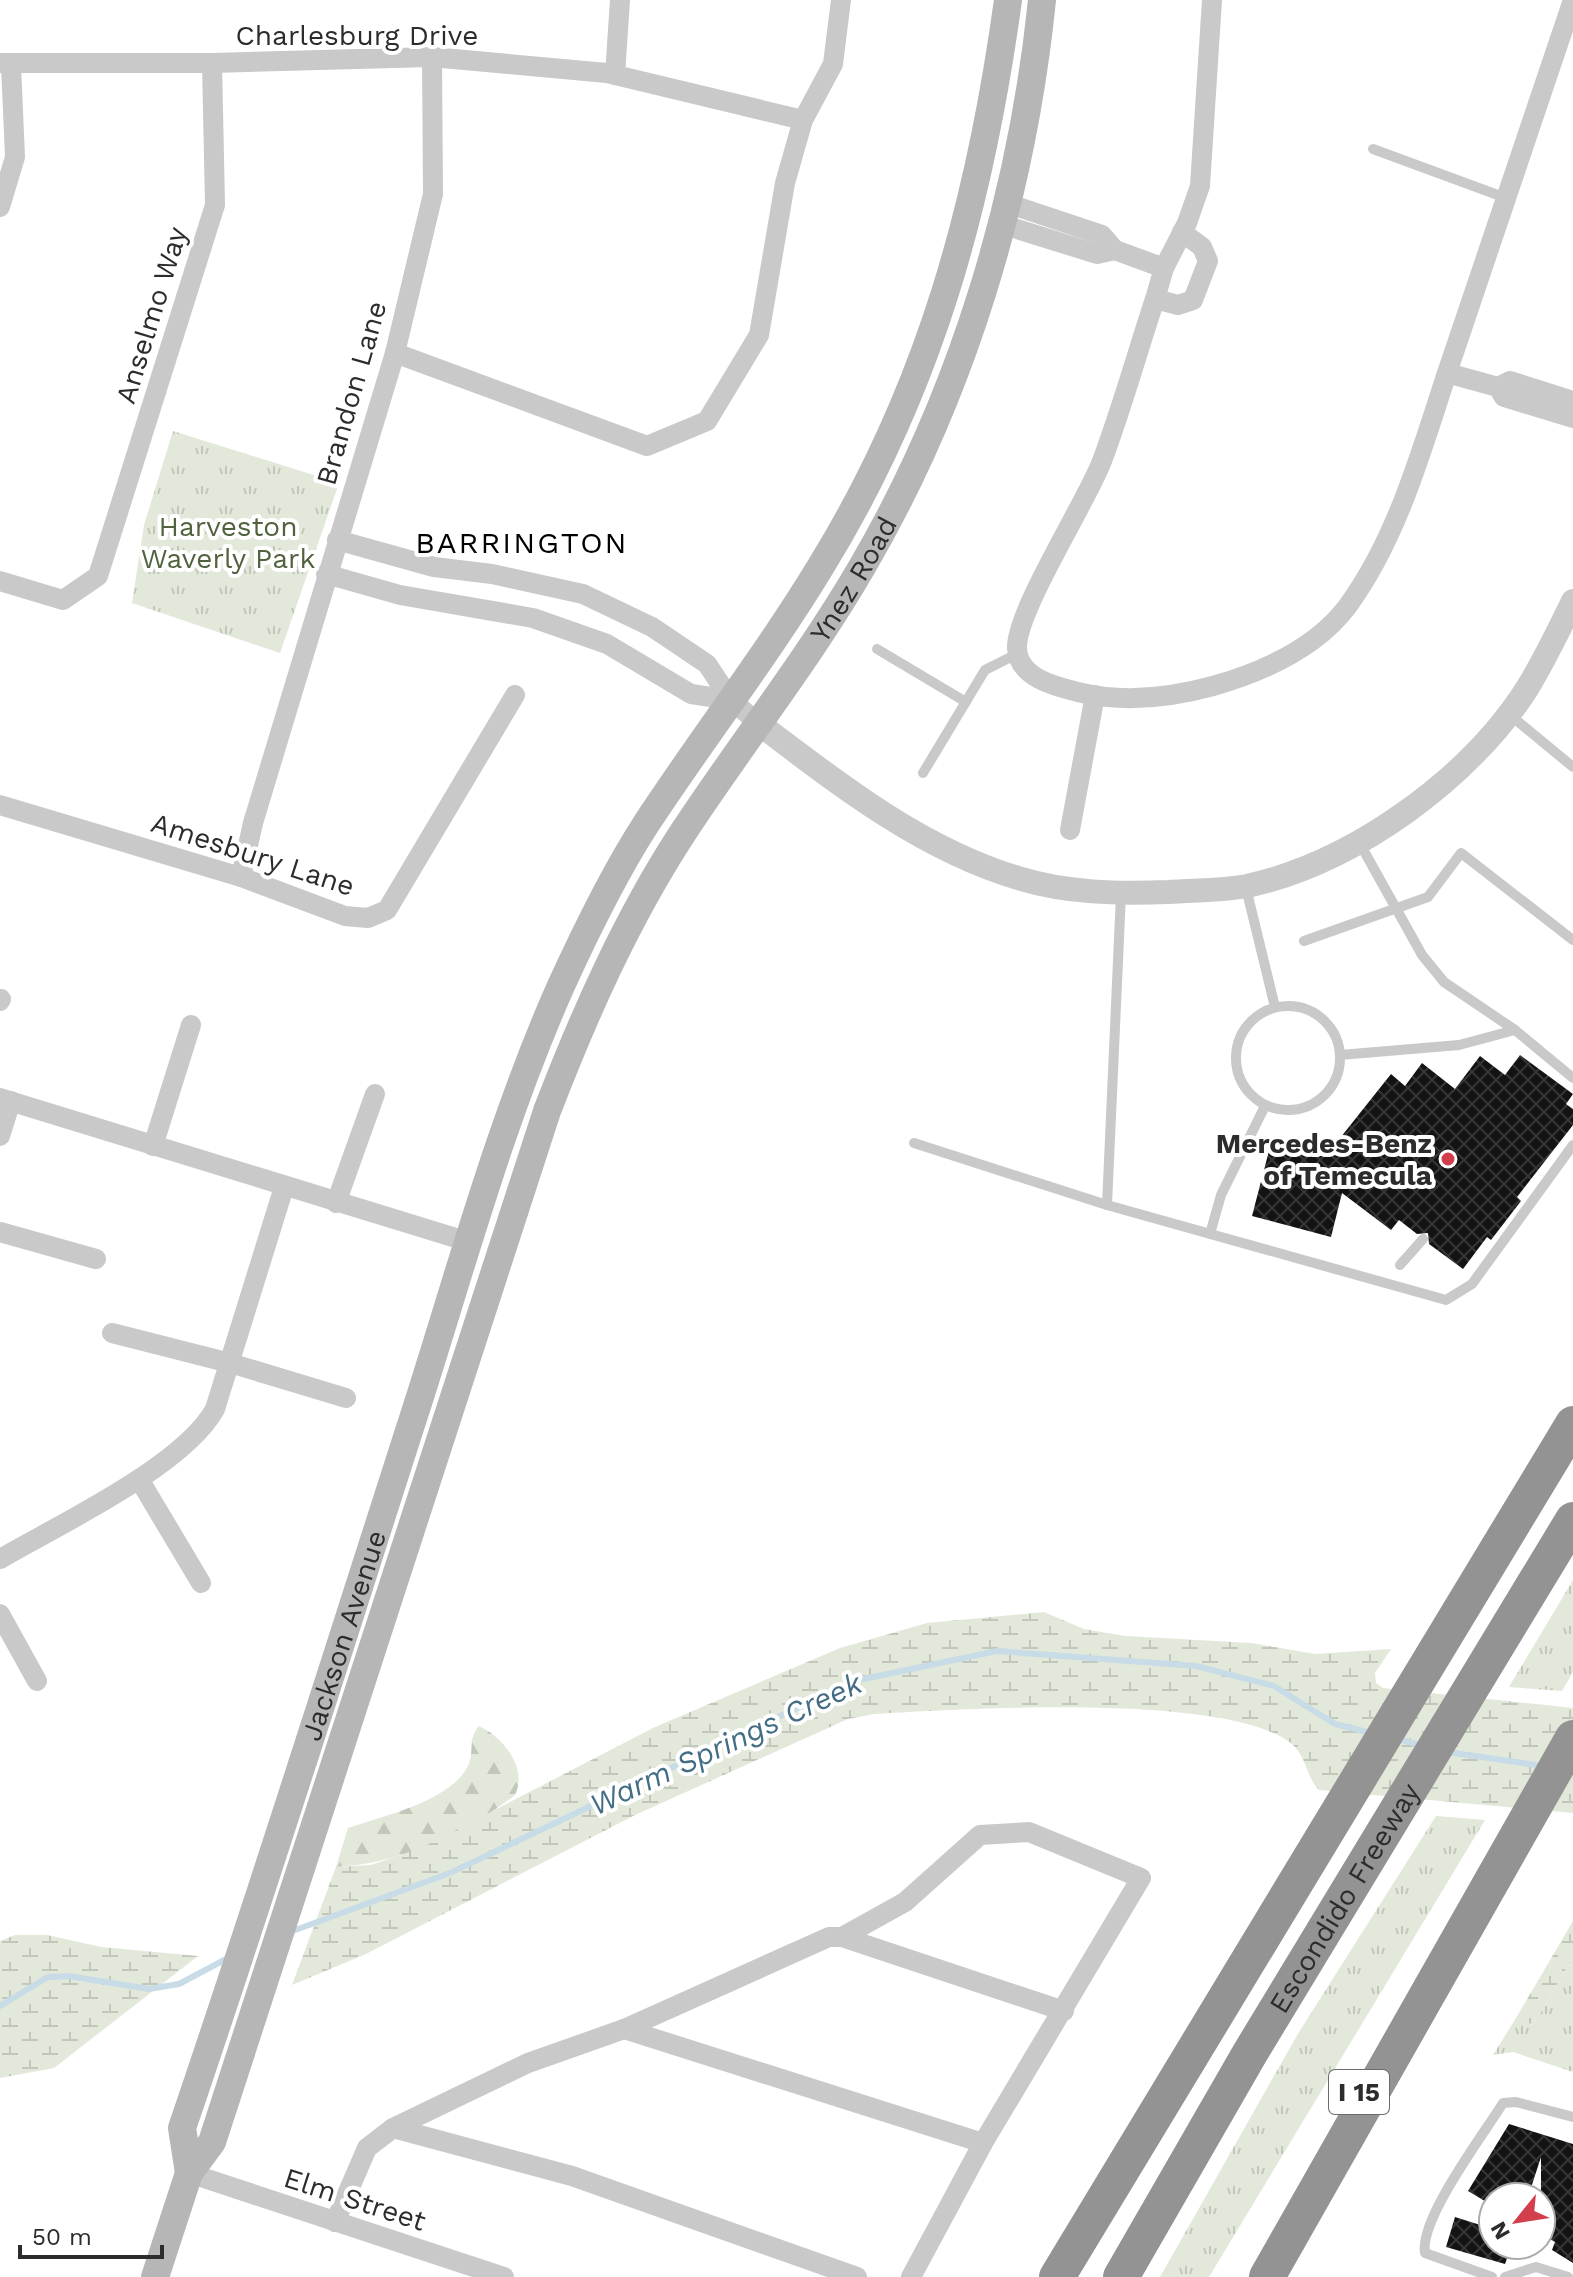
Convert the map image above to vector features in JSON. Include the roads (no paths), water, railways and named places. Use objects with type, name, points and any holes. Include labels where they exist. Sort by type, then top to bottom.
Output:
[{"type":"highway","points":[[1057,2277],[1573,1424]]},
{"type":"highway","name":"Escondido Freeway","points":[[1121,2277],[1250,2053],[1573,1520]]},
{"type":"highway","name":"I 15","points":[[1244,2277],[1475,1907],[1573,1738]]},
{"type":"highway","points":[[1267,2277],[1475,1907]]},
{"type":"main road","name":"Ynez Road","points":[[517,1099],[560,988],[644,827],[823,564],[876,468],[924,357],[954,276],[971,210],[1008,0]]},
{"type":"main road","name":"Ynez Road","points":[[547,1111],[578,1031],[635,912],[681,836],[862,567],[913,469],[950,380],[985,282],[1004,213],[1018,162],[1042,0]]},
{"type":"main road","points":[[1002,46],[1012,77],[988,195],[990,207],[1004,213]]},
{"type":"main road","name":"Jackson Avenue","points":[[189,2173],[182,2128],[229,1992],[275,1841],[517,1099]]},
{"type":"main road","name":"Jackson Avenue","points":[[155,2277],[189,2173],[212,2142],[257,2010],[304,1856],[547,1111]]},
{"type":"main road","points":[[417,1403],[448,1413]]},
{"type":"street","points":[[615,75],[620,0]]},
{"type":"street","points":[[395,353],[647,446],[707,421],[759,335],[785,183],[803,120],[833,64],[841,0]]},
{"type":"street","points":[[1212,0],[1200,186],[1164,268],[1102,462],[1025,618],[1019,653],[1024,668],[1043,682],[1095,695],[1132,700],[1184,694],[1257,673],[1302,646],[1346,608],[1378,553],[1411,481],[1573,0]]},
{"type":"street","name":"Charlesburg Drive","points":[[5,64],[432,57],[615,75],[803,120]]},
{"type":"street","name":"Brandon Lane","points":[[241,877],[326,574],[395,353],[433,194],[432,57]]},
{"type":"street","name":"Anselmo Way","points":[[0,581],[63,600],[98,576],[215,205],[212,63]]},
{"type":"street","points":[[0,207],[15,157],[5,64]]},
{"type":"street","points":[[1004,213],[1097,254],[1115,250],[1164,268]]},
{"type":"street","points":[[1155,299],[1178,305],[1193,300],[1200,287],[1208,261],[1202,247],[1182,232]]},
{"type":"street","points":[[1447,373],[1498,387],[1510,381],[1573,401]]},
{"type":"street","points":[[1498,387],[1504,397],[1573,418]]},
{"type":"street","points":[[337,540],[434,567],[505,577],[583,594],[652,627],[707,664],[731,700],[758,723],[879,810],[972,860],[1017,878],[1054,887],[1121,894],[1246,886],[1309,866],[1359,842],[1433,790],[1508,714],[1527,688],[1573,601]]},
{"type":"street","points":[[326,574],[400,595],[533,618],[607,644],[691,694],[731,700]]},
{"type":"street","name":"Amesbury Lane","points":[[0,805],[241,877],[345,916],[368,918],[387,910],[515,695]]},
{"type":"street","points":[[1070,830],[1095,695]]},
{"type":"street","points":[[153,1146],[191,1025]]},
{"type":"street","points":[[336,1203],[375,1094]]},
{"type":"street","points":[[0,1136],[6,1100],[469,1242]]},
{"type":"street","points":[[0,1559],[139,1479],[206,1426],[230,1363],[284,1187]]},
{"type":"street","points":[[0,1232],[96,1259]]},
{"type":"street","points":[[112,1333],[230,1363],[346,1398]]},
{"type":"street","points":[[139,1479],[201,1583]]},
{"type":"street","points":[[0,1614],[37,1681]]},
{"type":"street","points":[[842,1937],[905,1902],[980,1835],[1029,1832],[1141,1878],[983,2143],[911,2277]]},
{"type":"street","points":[[335,2222],[367,2148],[393,2128],[528,2063],[624,2029],[829,1937],[842,1937],[1064,2011]]},
{"type":"street","points":[[624,2029],[983,2143]]},
{"type":"street","points":[[393,2128],[572,2176],[857,2277]]},
{"type":"street","name":"Elm Street","points":[[189,2173],[504,2277]]},
{"type":"lane","points":[[1373,149],[1506,198]]},
{"type":"lane","points":[[877,649],[966,702]]},
{"type":"lane","points":[[923,773],[985,670],[1019,653]]},
{"type":"lane","points":[[1508,714],[1573,767]]},
{"type":"lane","points":[[1359,842],[1422,955],[1444,982],[1515,1030],[1573,1078]]},
{"type":"lane","points":[[1304,941],[1428,897],[1461,853],[1573,940]]},
{"type":"lane","points":[[1246,886],[1275,1007]]},
{"type":"lane","points":[[1107,1205],[1121,894]]},
{"type":"lane","points":[[1275,1007],[1305,1008],[1319,1016],[1338,1040],[1340,1055],[1339,1073],[1330,1089],[1317,1102],[1292,1110],[1265,1106],[1242,1084],[1235,1052],[1248,1023],[1275,1007]]},
{"type":"lane","points":[[1340,1055],[1459,1045],[1515,1030]]},
{"type":"lane","points":[[1547,1075],[1556,1064]]},
{"type":"lane","points":[[1210,1234],[1221,1195],[1265,1106]]},
{"type":"lane","points":[[914,1143],[1107,1205],[1446,1300],[1472,1284],[1573,1145]]},
{"type":"lane","points":[[1400,1265],[1423,1239]]},
{"type":"lane","points":[[1492,2277],[1425,2253],[1423,2242],[1434,2216],[1503,2103],[1516,2102],[1573,2117]]},
{"type":"lane","points":[[1505,2277],[1536,2267],[1568,2277]]},
{"type":"waterway","name":"Warm Springs Creek","points":[[290,1932],[450,1873],[854,1681],[997,1651],[1196,1666],[1274,1686],[1335,1724],[1371,1733]]},
{"type":"waterway","name":"Warm Springs Creek","points":[[1397,1739],[1421,1745]]},
{"type":"waterway","name":"Warm Springs Creek","points":[[1447,1752],[1543,1766]]},
{"type":"waterway","name":"Warm Springs Creek","points":[[0,2006],[48,1977],[69,1976],[149,1989],[179,1984],[228,1958]]},
{"type":"place","name":"Mercedes-Benz of Temecula","points":[[1448,1159]]},
{"type":"district","name":"BARRINGTON","points":[[522,543]]},
{"type":"park label","name":"Harveston Waverly Park","points":[[228,542]]}]
